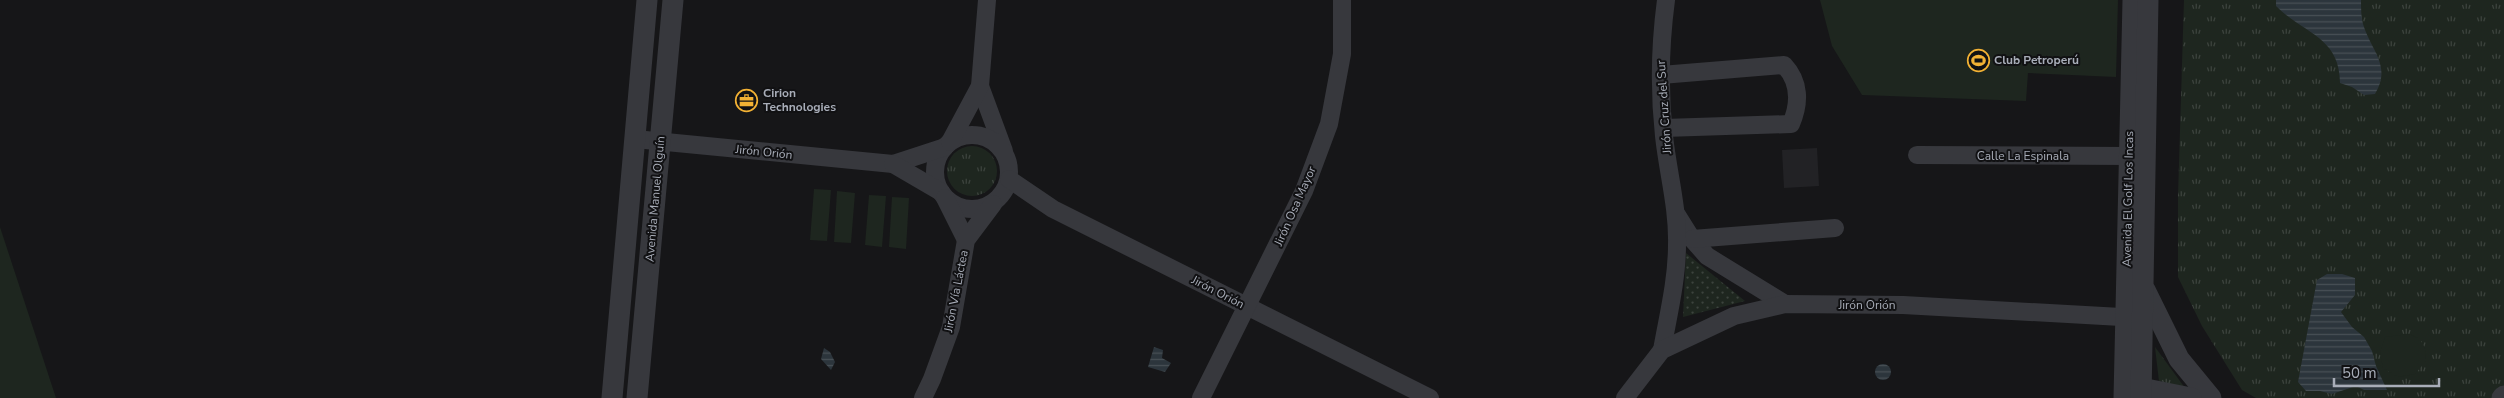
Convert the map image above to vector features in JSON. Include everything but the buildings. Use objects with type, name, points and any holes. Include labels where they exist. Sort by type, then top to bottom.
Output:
[{"type":"street","name":"Avenida Manuel Olguín","points":[[612,398],[647,0]]},
{"type":"street","name":"Avenida Manuel Olguín","points":[[637,398],[672,0]]},
{"type":"street","points":[[980,86],[1008,161],[1009,179],[1004,193],[993,204],[972,210],[952,203],[942,194],[937,183],[936,164],[980,86],[987,0]]},
{"type":"street","name":"Jirón Osa Mayor","points":[[1202,398],[1304,191],[1329,124],[1342,54],[1342,0]]},
{"type":"street","name":"Jirón Cruz del Sur","points":[[1662,350],[1674,283],[1677,246],[1676,214],[1664,128],[1661,75],[1660,43],[1666,0]]},
{"type":"street","name":"Avenida El Golf Los Incas","points":[[2133,0],[2129,156],[2133,395]]},
{"type":"street","name":"Avenida El Golf Los Incas","points":[[2133,317],[2142,283],[2148,0]]},
{"type":"street","points":[[1661,75],[1784,64],[1794,75],[1798,108],[1791,124],[1664,128]]},
{"type":"street","points":[[948,145],[961,137],[974,135],[996,144],[1004,152]]},
{"type":"street","name":"Jirón Orión","points":[[635,139],[893,164],[948,145]]},
{"type":"street","name":"Calle La Espinala","points":[[1917,155],[2129,156]]},
{"type":"street","name":"Jirón Orión","points":[[893,164],[942,194]]},
{"type":"street","name":"Jirón Orión","points":[[1009,179],[1053,209],[1430,398]]},
{"type":"street","name":"Jirón Vía Láctea","points":[[942,194],[966,240]]},
{"type":"street","name":"Jirón Vía Láctea","points":[[923,398],[951,327],[966,240],[993,204]]},
{"type":"street","name":"Jirón Cruz del Sur","points":[[1676,214],[1692,239],[1707,256],[1785,304]]},
{"type":"street","points":[[1692,239],[1835,228]]},
{"type":"street","points":[[2142,283],[2162,329],[2179,358],[2211,398]]},
{"type":"street","name":"Jirón Orión","points":[[1625,398],[1662,350],[1734,316],[1785,304],[1903,305],[2133,317]]},
{"type":"street","points":[[2133,317],[2152,320],[2162,329]]},
{"type":"street","points":[[2133,395],[2191,398]]},
{"type":"shaded area","points":[[2276,0],[2361,0],[2363,24],[2381,66],[2380,84],[2375,94],[2364,95],[2352,87],[2340,83],[2334,56],[2327,46],[2276,6]]},
{"type":"shaded area","points":[[1817,148],[1819,186],[1784,188],[1782,150]]},
{"type":"shaded area","points":[[2327,274],[2342,274],[2355,278],[2355,295],[2341,312],[2352,327],[2364,337],[2372,351],[2376,366],[2387,390],[2364,390],[2356,386],[2332,394],[2320,391],[2306,391],[2298,382],[2317,280]]},
{"type":"shaded area","points":[[1154,347],[1163,350],[1162,358],[1171,363],[1165,372],[1148,367]]},
{"type":"shaded area","points":[[824,348],[830,352],[835,362],[831,370],[821,359]]},
{"type":"shaded area","points":[[1880,364],[1886,364],[1891,369],[1889,378],[1880,380],[1875,375],[1875,369]]},
{"type":"green space","name":"Club Petroperú","points":[[1820,0],[2118,0],[2116,77],[2028,73],[2026,101],[1862,95],[1832,46]]},
{"type":"green space","points":[[2184,0],[2504,0],[2504,393],[2493,398],[2256,398],[2242,390],[2202,326],[2178,277],[2178,197]]},
{"type":"green space","points":[[967,146],[977,146],[990,153],[997,166],[997,176],[990,189],[977,196],[967,196],[958,192],[951,185],[947,176],[947,166],[951,157],[958,150]]},
{"type":"green space","points":[[814,189],[831,190],[827,241],[810,240]]},
{"type":"green space","points":[[837,191],[855,193],[851,243],[834,242]]},
{"type":"green space","points":[[869,195],[886,196],[882,247],[865,245]]},
{"type":"green space","points":[[892,197],[909,198],[906,249],[889,247]]},
{"type":"green space","points":[[0,227],[56,398],[0,398]]},
{"type":"green space","points":[[1686,253],[1745,301],[1683,317]]},
{"type":"green space","points":[[2409,334],[2418,338],[2423,344],[2426,361],[2415,374],[2398,377],[2383,368],[2380,353],[2385,337]]},
{"type":"green space","points":[[2155,347],[2185,388],[2159,381]]},
{"type":"place","name":"Club Petroperú","points":[[1978,60]]},
{"type":"place","name":"Cirion Technologies","points":[[747,100]]}]
